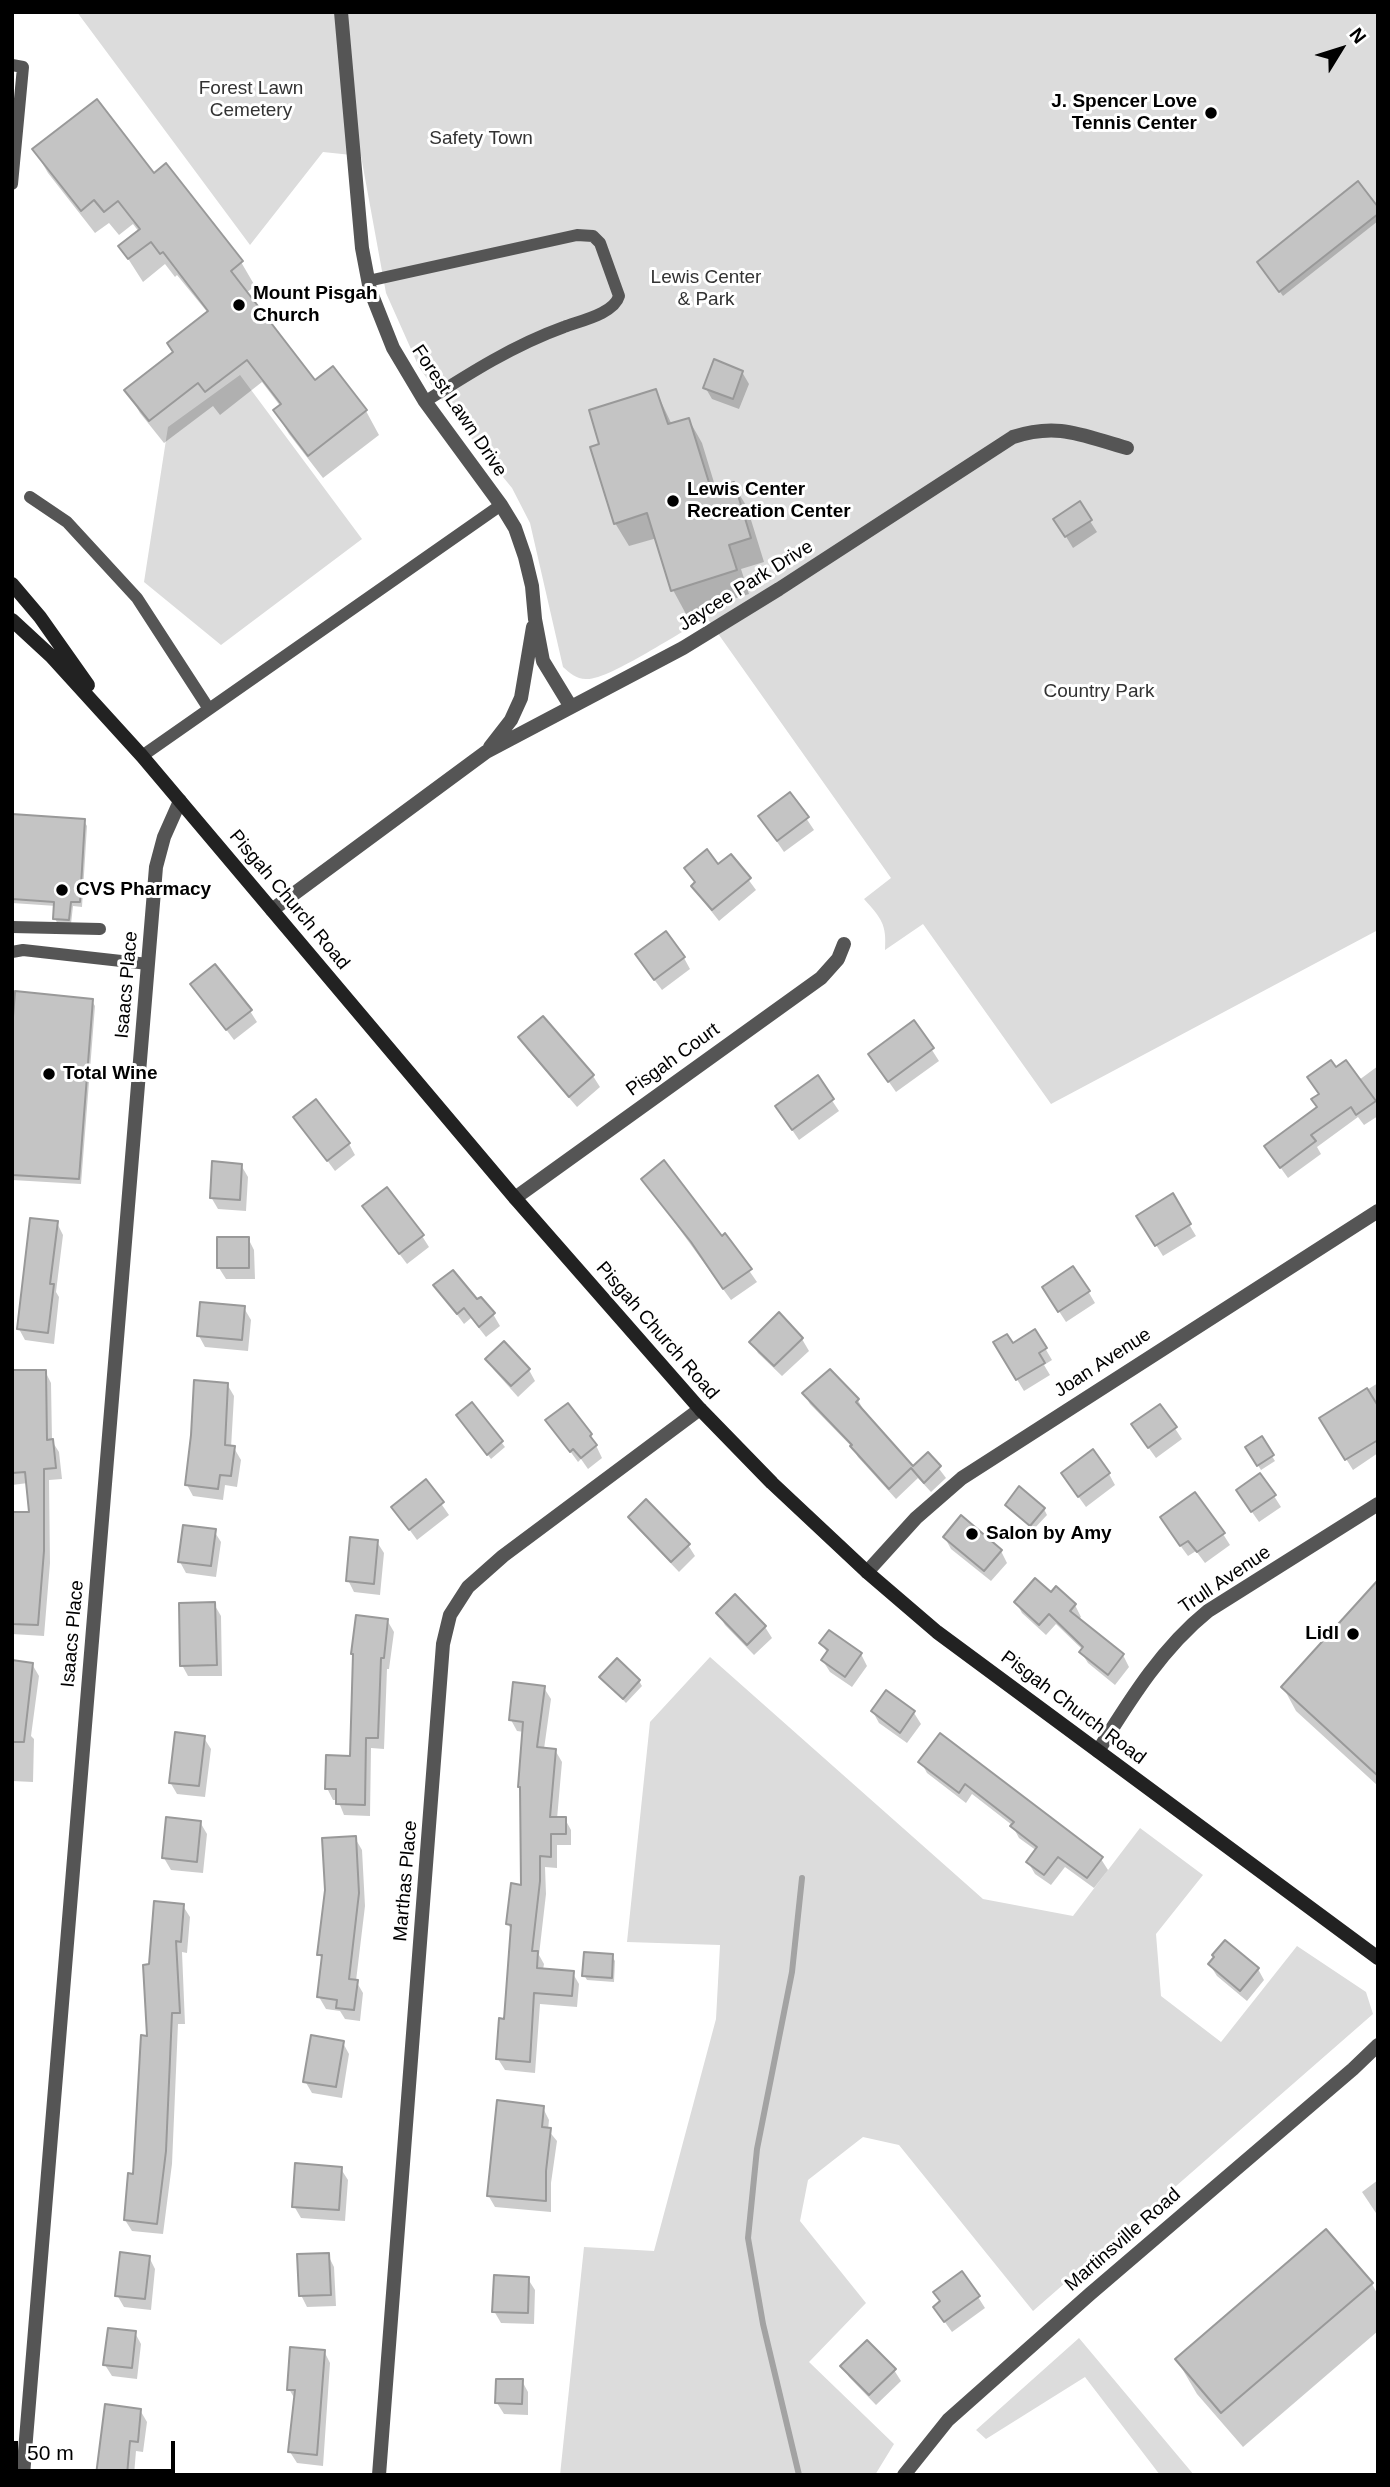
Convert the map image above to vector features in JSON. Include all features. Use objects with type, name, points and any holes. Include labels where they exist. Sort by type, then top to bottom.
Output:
[{"type":"main road","points":[[12,584],[40,617],[128,740]]},
{"type":"main road","name":"Pisgah Church Road","points":[[12,620],[51,656],[128,740],[515,1198],[700,1409],[772,1483],[867,1572],[937,1632],[1378,1958]]},
{"type":"street","name":"Forest Lawn Drive","points":[[272,910],[486,752],[570,707],[544,662],[535,619],[532,586],[515,528],[426,401],[393,348],[368,281],[360,234],[341,12]]},
{"type":"street","name":"Jaycee Park Drive","points":[[570,707],[683,648],[1013,437],[1037,430],[1061,430],[1127,448]]},
{"type":"street","name":"Forest Lawn Drive","points":[[486,752],[511,720],[521,698],[535,619]]},
{"type":"street","name":"Isaacs Place","points":[[23,2475],[156,867],[164,837],[180,801]]},
{"type":"street","name":"Pisgah Court","points":[[515,1198],[821,978],[838,958],[844,944]]},
{"type":"street","name":"Joan Avenue","points":[[867,1572],[916,1518],[962,1478],[1378,1211]]},
{"type":"street","name":"Marthas Place","points":[[379,2475],[443,1644],[450,1615],[468,1587],[503,1556],[700,1409]]},
{"type":"street","name":"Trull Avenue","points":[[1098,1751],[1161,1655],[1189,1626],[1208,1611],[1378,1504]]},
{"type":"street","name":"Martinsville Road","points":[[904,2475],[948,2420],[1378,2045]]},
{"type":"lane","points":[[12,65],[23,67],[12,184]]},
{"type":"lane","points":[[368,281],[577,235],[593,236],[600,243],[619,296],[617,303],[607,310],[513,349],[426,401]]},
{"type":"lane","points":[[30,497],[67,522],[137,598],[209,709]]},
{"type":"lane","points":[[142,756],[501,505]]},
{"type":"lane","points":[[12,927],[100,929]]},
{"type":"lane","points":[[12,953],[23,950],[148,964]]},
{"type":"green space","points":[[77,12],[1378,12],[1378,930],[1051,1104],[923,924],[885,950],[882,922],[864,899],[891,878],[707,618],[611,672],[586,679],[573,675],[563,667],[530,523],[512,488],[454,417],[419,367],[386,293],[361,156],[323,152],[250,245]]},
{"type":"green space","points":[[240,375],[362,539],[221,645],[144,582],[168,427]]},
{"type":"green space","points":[[710,1657],[983,1899],[1073,1916],[1140,1828],[1203,1875],[1156,1934],[1161,1996],[1221,2042],[1297,1946],[1366,1992],[1373,2014],[1033,2311],[899,2145],[863,2137],[808,2180],[800,2221],[866,2303],[809,2362],[894,2444],[875,2475],[560,2475],[584,2247],[654,2251],[716,2019],[720,1945],[627,1942],[650,1722]]},
{"type":"green space","points":[[1079,2338],[1194,2475],[1160,2475],[1085,2377],[986,2439],[976,2430]]},
{"type":"building","points":[[97,99],[154,173],[166,163],[243,261],[231,271],[315,380],[333,366],[367,410],[308,456],[273,410],[281,404],[247,360],[205,392],[198,383],[149,421],[124,390],[173,352],[167,343],[208,311],[163,252],[160,254],[151,242],[128,259],[118,246],[140,229],[118,201],[104,212],[94,200],[81,211],[32,149]]},
{"type":"building","points":[[1358,181],[1378,207],[1378,214],[1279,292],[1257,262]]},
{"type":"building","points":[[714,359],[743,371],[733,399],[703,388]]},
{"type":"building","name":"Lewis Center Recreation Center","points":[[656,389],[668,424],[689,418],[711,489],[734,482],[751,538],[729,545],[737,570],[671,591],[647,513],[614,524],[590,447],[599,444],[589,410]]},
{"type":"building","points":[[1080,501],[1092,520],[1065,537],[1053,519]]},
{"type":"building","points":[[790,792],[809,817],[777,841],[758,816]]},
{"type":"building","name":"CVS Pharmacy","points":[[12,814],[85,819],[80,902],[71,902],[69,920],[53,919],[54,902],[12,899]]},
{"type":"building","points":[[707,849],[718,864],[731,854],[751,878],[712,910],[691,886],[695,882],[684,868]]},
{"type":"building","points":[[666,931],[685,957],[654,980],[635,954]]},
{"type":"building","points":[[215,964],[252,1010],[226,1030],[190,984]]},
{"type":"building","points":[[15,991],[93,999],[79,1179],[12,1175],[12,1030]]},
{"type":"building","points":[[543,1016],[594,1075],[569,1097],[518,1037]]},
{"type":"building","points":[[914,1020],[934,1048],[888,1082],[868,1054]]},
{"type":"building","points":[[1331,1060],[1336,1067],[1346,1060],[1376,1101],[1356,1115],[1351,1107],[1311,1135],[1316,1141],[1280,1168],[1264,1146],[1317,1107],[1311,1099],[1319,1094],[1307,1077]]},
{"type":"building","points":[[818,1075],[834,1099],[792,1130],[775,1106]]},
{"type":"building","points":[[316,1099],[350,1143],[327,1161],[293,1117]]},
{"type":"building","points":[[664,1160],[722,1236],[725,1233],[752,1269],[723,1289],[691,1242],[641,1179]]},
{"type":"building","points":[[212,1161],[242,1164],[240,1200],[210,1198]]},
{"type":"building","points":[[387,1187],[424,1235],[399,1254],[362,1206]]},
{"type":"building","points":[[1173,1193],[1191,1224],[1155,1246],[1136,1216]]},
{"type":"building","points":[[30,1218],[58,1221],[50,1284],[54,1284],[48,1333],[17,1329]]},
{"type":"building","points":[[217,1237],[249,1237],[249,1268],[217,1268]]},
{"type":"building","points":[[1073,1266],[1090,1291],[1058,1312],[1042,1287]]},
{"type":"building","points":[[453,1270],[477,1299],[481,1297],[495,1313],[479,1327],[464,1308],[457,1314],[433,1285]]},
{"type":"building","points":[[200,1302],[245,1306],[242,1340],[197,1336]]},
{"type":"building","points":[[779,1312],[803,1338],[774,1366],[749,1342]]},
{"type":"building","points":[[1035,1329],[1047,1348],[1039,1353],[1045,1363],[1016,1380],[993,1342],[1007,1334],[1013,1343]]},
{"type":"building","points":[[504,1341],[530,1369],[511,1386],[485,1359]]},
{"type":"building","points":[[830,1369],[859,1399],[856,1402],[913,1466],[928,1452],[941,1466],[924,1483],[911,1468],[889,1489],[850,1446],[852,1445],[802,1393]]},
{"type":"building","points":[[12,1370],[46,1370],[47,1440],[53,1439],[56,1468],[44,1469],[44,1551],[38,1625],[12,1624],[12,1512],[29,1512],[25,1472],[12,1473]]},
{"type":"building","points":[[194,1380],[228,1383],[225,1445],[235,1446],[231,1476],[220,1475],[218,1489],[185,1485]]},
{"type":"building","points":[[1367,1388],[1378,1406],[1378,1440],[1345,1460],[1319,1418]]},
{"type":"building","points":[[472,1402],[503,1441],[487,1455],[456,1415]]},
{"type":"building","points":[[568,1403],[592,1434],[590,1436],[597,1445],[581,1458],[573,1449],[570,1452],[545,1420]]},
{"type":"building","points":[[1160,1404],[1177,1427],[1148,1448],[1131,1424]]},
{"type":"building","points":[[1262,1436],[1274,1455],[1257,1466],[1245,1447]]},
{"type":"building","points":[[1093,1449],[1110,1473],[1078,1497],[1061,1473]]},
{"type":"building","points":[[1260,1473],[1276,1495],[1251,1512],[1236,1490]]},
{"type":"building","points":[[426,1479],[444,1502],[409,1530],[391,1507]]},
{"type":"building","points":[[1019,1486],[1045,1508],[1030,1526],[1005,1505]]},
{"type":"building","points":[[1195,1492],[1225,1533],[1197,1552],[1188,1541],[1180,1546],[1160,1517]]},
{"type":"building","points":[[646,1499],[690,1544],[671,1562],[628,1517]]},
{"type":"building","points":[[961,1515],[1002,1550],[984,1571],[943,1537]]},
{"type":"building","points":[[183,1525],[216,1529],[211,1566],[178,1562]]},
{"type":"building","points":[[350,1537],[378,1540],[374,1584],[346,1581]]},
{"type":"building","points":[[1035,1578],[1051,1592],[1056,1586],[1076,1604],[1070,1611],[1124,1654],[1108,1675],[1079,1652],[1083,1647],[1049,1614],[1039,1625],[1014,1602]]},
{"type":"building","name":"Lidl","points":[[1378,1580],[1378,1776],[1281,1687]]},
{"type":"building","points":[[735,1594],[766,1626],[747,1645],[716,1613]]},
{"type":"building","points":[[215,1602],[217,1665],[180,1666],[179,1603]]},
{"type":"building","points":[[356,1615],[388,1619],[384,1658],[381,1658],[378,1738],[366,1738],[365,1805],[336,1804],[336,1789],[325,1789],[326,1755],[350,1756],[351,1654]]},
{"type":"building","points":[[829,1630],[862,1653],[845,1677],[821,1660],[828,1650],[819,1643]]},
{"type":"building","points":[[617,1658],[640,1680],[623,1699],[599,1677]]},
{"type":"building","points":[[12,1660],[33,1663],[24,1742],[12,1742]]},
{"type":"building","points":[[513,1682],[545,1686],[537,1747],[556,1749],[550,1817],[566,1817],[566,1834],[551,1834],[551,1857],[540,1856],[532,1951],[538,1951],[537,1968],[574,1971],[572,1996],[534,1993],[530,2062],[496,2059],[499,2018],[504,2019],[511,1925],[506,1924],[511,1883],[521,1885],[518,1787],[523,1722],[509,1720]]},
{"type":"building","points":[[886,1690],[915,1711],[900,1733],[871,1711]]},
{"type":"building","points":[[175,1732],[205,1736],[199,1786],[169,1783]]},
{"type":"building","points":[[940,1733],[1103,1857],[1087,1878],[1058,1857],[1044,1875],[1026,1862],[1037,1847],[1010,1826],[1014,1822],[965,1784],[959,1793],[918,1762]]},
{"type":"building","points":[[166,1817],[201,1821],[197,1862],[162,1858]]},
{"type":"building","points":[[356,1836],[359,1893],[349,1979],[358,1980],[354,2010],[336,2008],[337,2000],[317,1997],[322,1955],[317,1955],[325,1890],[322,1838]]},
{"type":"building","points":[[154,1901],[184,1904],[181,1942],[176,1941],[180,2013],[172,2013],[166,2151],[157,2224],[124,2220],[128,2173],[133,2174],[141,2035],[147,2036],[143,1965],[149,1964]]},
{"type":"building","points":[[1225,1940],[1259,1968],[1240,1991],[1208,1964]]},
{"type":"building","points":[[584,1952],[613,1954],[612,1978],[582,1976]]},
{"type":"building","points":[[311,2035],[344,2041],[336,2087],[303,2082]]},
{"type":"building","points":[[497,2100],[544,2106],[542,2127],[551,2128],[546,2201],[487,2196]]},
{"type":"building","points":[[295,2163],[342,2167],[339,2210],[292,2207]]},
{"type":"building","points":[[1326,2229],[1373,2283],[1221,2413],[1175,2359]]},
{"type":"building","points":[[120,2252],[150,2256],[145,2299],[115,2296]]},
{"type":"building","points":[[329,2253],[331,2295],[299,2296],[297,2254]]},
{"type":"building","points":[[962,2271],[980,2296],[944,2322],[933,2307],[940,2301],[933,2292]]},
{"type":"building","points":[[494,2275],[529,2277],[528,2313],[492,2312]]},
{"type":"building","points":[[108,2328],[136,2331],[132,2368],[103,2365]]},
{"type":"building","points":[[867,2340],[896,2369],[869,2395],[840,2366]]},
{"type":"building","points":[[290,2347],[325,2350],[317,2455],[288,2452],[295,2390],[287,2390]]},
{"type":"building","points":[[496,2379],[523,2379],[522,2404],[495,2403]]},
{"type":"building","points":[[105,2404],[141,2409],[138,2442],[130,2441],[127,2475],[96,2475]]},
{"type":"waterway","points":[[799,2475],[763,2324],[748,2238],[757,2149],[792,1972],[802,1878]]},
{"type":"place","name":"J. Spencer Love Tennis Center","points":[[1211,113]]},
{"type":"place","name":"Mount Pisgah Church","points":[[239,305]]},
{"type":"place","name":"Lewis Center Recreation Center","points":[[673,501]]},
{"type":"place","name":"CVS Pharmacy","points":[[62,890]]},
{"type":"place","name":"Total Wine","points":[[49,1074]]},
{"type":"place","name":"Salon by Amy","points":[[972,1534]]},
{"type":"place","name":"Lidl","points":[[1353,1634]]},
{"type":"park label","name":"Forest Lawn Cemetery","points":[[251,100]]},
{"type":"park label","name":"Safety Town","points":[[481,139]]},
{"type":"park label","name":"Lewis Center & Park","points":[[706,289]]},
{"type":"park label","name":"Country Park","points":[[1099,692]]}]
